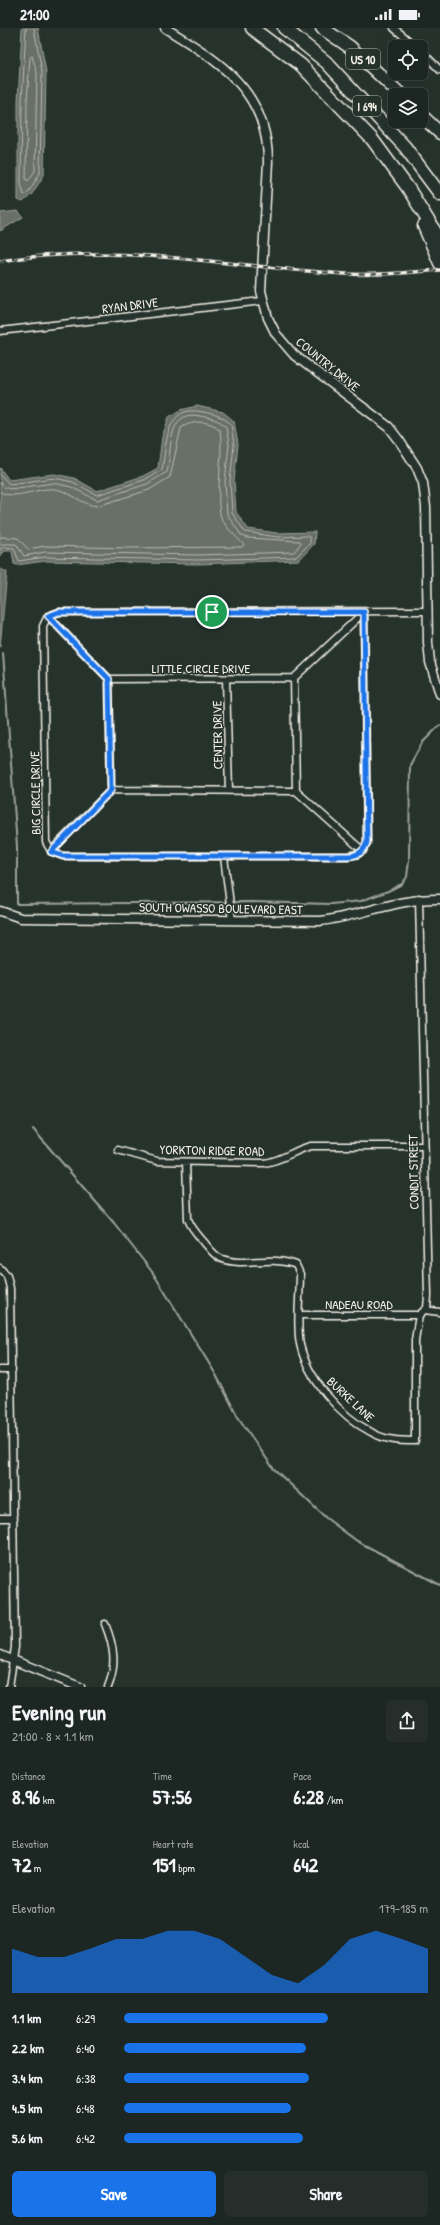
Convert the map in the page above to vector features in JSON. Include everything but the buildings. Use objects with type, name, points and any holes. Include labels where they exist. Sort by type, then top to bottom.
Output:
[{"type":"highway","name":"I 694","points":[[252,28],[301,64],[372,139],[408,188],[437,244]]},
{"type":"highway","name":"I 694","points":[[284,28],[326,62],[405,147],[440,194]]},
{"type":"highway","name":"US 10","points":[[322,28],[350,47],[393,88]]},
{"type":"highway","points":[[428,121],[440,133]]},
{"type":"highway","points":[[437,244],[440,263]]},
{"type":"street","name":"COUNTRY DRIVE","points":[[165,28],[198,48],[224,68],[245,87],[256,104],[262,122],[268,151],[262,266],[262,301],[276,334],[294,355],[378,417],[399,440],[413,461],[423,483],[426,507],[430,662],[440,694]]},
{"type":"street","points":[[394,28],[408,40]]},
{"type":"street","points":[[428,58],[440,70]]},
{"type":"street","name":"RYAN DRIVE","points":[[0,331],[262,301]]},
{"type":"street","points":[[51,852],[111,790],[109,679],[48,616],[59,612],[428,611]]},
{"type":"street","points":[[296,791],[294,678],[364,612]]},
{"type":"street","points":[[111,790],[296,791],[362,851],[367,842],[364,612]]},
{"type":"street","name":"BIG CIRCLE DRIVE","points":[[48,616],[43,621],[43,634],[46,842],[51,852],[63,856],[224,857],[353,856],[362,851]]},
{"type":"street","name":"LITTLE CIRCLE DRIVE","points":[[109,679],[294,678]]},
{"type":"street","name":"CENTER DRIVE","points":[[226,679],[229,790]]},
{"type":"street","points":[[224,857],[232,920]]},
{"type":"street","name":"SOUTH OWASSO BOULEVARD EAST","points":[[0,911],[21,918],[320,921],[360,915],[419,898],[440,899]]},
{"type":"street","name":"CONDIT STREET","points":[[419,898],[423,1146],[428,1296],[427,1308],[424,1310]]},
{"type":"street","name":"YORKTON RIDGE ROAD","points":[[118,1150],[157,1161],[272,1162],[303,1148],[316,1146],[423,1146]]},
{"type":"street","name":"BURKE LANE","points":[[186,1162],[187,1210],[191,1227],[214,1254],[222,1259],[286,1260],[296,1265],[300,1274],[300,1337],[303,1355],[312,1376],[330,1398],[360,1426],[390,1439],[415,1442],[415,1340],[419,1315]]},
{"type":"street","points":[[0,1268],[7,1276],[10,1283],[12,1370],[15,1647],[9,1687]]},
{"type":"street","points":[[419,1315],[424,1310],[440,1312]]},
{"type":"street","name":"NADEAU ROAD","points":[[300,1315],[419,1315]]},
{"type":"street","points":[[0,1370],[12,1370]]},
{"type":"street","points":[[0,1518],[14,1518]]},
{"type":"street","points":[[105,1624],[113,1644],[113,1673],[108,1687]]},
{"type":"street","points":[[0,1655],[80,1687]]},
{"type":"water","points":[[22,28],[38,28],[46,72],[44,175],[32,194],[23,202],[18,200],[18,101]]},
{"type":"water","points":[[18,211],[23,217],[0,231],[0,213]]},
{"type":"water","points":[[197,406],[223,412],[234,421],[238,445],[234,481],[236,512],[248,529],[277,533],[315,532],[314,544],[299,560],[198,564],[45,561],[17,565],[14,564],[12,551],[5,551],[0,556],[0,468],[9,480],[54,474],[74,478],[97,491],[143,476],[158,468],[162,437],[169,417],[181,410]]},
{"type":"water","points":[[0,569],[7,572],[0,647]]},
{"type":"waterway","points":[[3,653],[17,846],[17,904],[252,902],[331,904],[361,901],[388,891],[402,884],[407,877],[409,860],[410,765],[422,743],[440,725]]},
{"type":"waterway","points":[[33,1129],[114,1223],[153,1273],[215,1373],[238,1417],[273,1468],[326,1518],[357,1541],[440,1585]]},
{"type":"railway","points":[[0,261],[43,256],[87,254],[173,258],[346,274],[381,274],[440,270]]},
{"type":"route","points":[[59,612],[212,612],[364,612],[366,846],[362,851],[353,856],[63,856],[51,852],[111,790],[109,679],[48,616],[59,612]]}]
